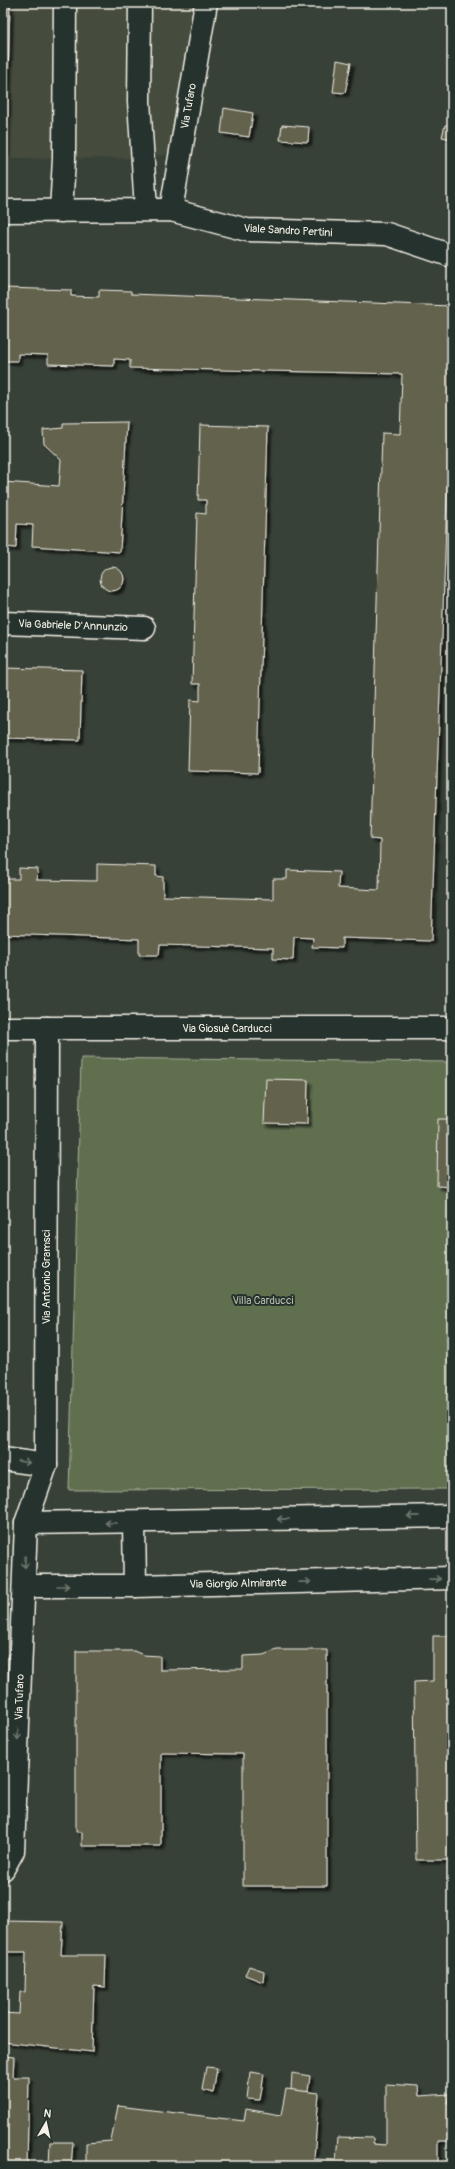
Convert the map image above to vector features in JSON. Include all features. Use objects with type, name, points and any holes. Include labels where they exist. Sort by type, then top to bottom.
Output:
[{"type":"street","points":[[61,210],[64,159],[65,3]]},
{"type":"street","points":[[140,3],[139,101],[146,210]]},
{"type":"street","name":"Via Tufaro","points":[[171,210],[206,3]]},
{"type":"street","name":"Viale Sandro Pertini","points":[[3,211],[171,210],[246,230],[387,234],[452,256]]},
{"type":"street","name":"Via Gabriele D'Annunzio","points":[[3,623],[144,628]]},
{"type":"street","name":"Via Giosuè Carducci","points":[[3,1028],[452,1028]]},
{"type":"street","name":"Via Antonio Gramsci","points":[[26,1523],[46,1466],[47,1028]]},
{"type":"street","points":[[3,1459],[46,1466]]},
{"type":"street","points":[[26,1523],[452,1516]]},
{"type":"street","points":[[134,1522],[135,1586]]},
{"type":"street","name":"Via Tufaro","points":[[3,1869],[14,1851],[26,1523]]},
{"type":"street","name":"Via Giorgio Almirante","points":[[24,1586],[135,1586],[452,1578]]},
{"type":"shaded area","points":[[3,3],[193,3],[170,154],[141,158],[3,159]]},
{"type":"green space","name":"Villa Carducci","points":[[81,1058],[452,1062],[452,1489],[69,1490]]},
{"type":"building","points":[[3,3],[10,3],[6,154],[3,154]]},
{"type":"building","points":[[337,60],[351,63],[345,93],[333,92]]},
{"type":"building","points":[[224,108],[253,113],[249,137],[221,133]]},
{"type":"building","points":[[282,125],[309,127],[308,142],[280,140]]},
{"type":"building","points":[[445,125],[452,125],[452,139],[442,137]]},
{"type":"building","points":[[3,288],[71,290],[71,296],[99,297],[99,290],[131,291],[131,294],[452,306],[452,361],[431,941],[342,938],[342,948],[312,947],[313,938],[294,937],[293,960],[273,959],[273,948],[160,945],[159,955],[139,955],[139,939],[3,934],[3,879],[19,879],[19,868],[38,869],[37,880],[97,881],[97,864],[156,866],[156,876],[163,877],[163,896],[273,899],[273,879],[287,879],[287,870],[339,872],[338,888],[379,890],[380,840],[370,839],[382,433],[400,434],[402,374],[130,368],[130,360],[114,359],[114,366],[48,364],[48,355],[18,354],[18,361],[3,361]]},
{"type":"building","points":[[127,422],[120,552],[32,546],[33,525],[17,524],[16,548],[3,547],[3,482],[59,486],[61,460],[44,444],[43,430],[63,428],[63,423]]},
{"type":"building","points":[[200,425],[268,427],[258,773],[188,771],[190,700],[200,701],[200,684],[192,684],[197,513],[206,514],[206,500],[198,500]]},
{"type":"building","points":[[112,567],[121,570],[124,579],[121,588],[112,591],[103,588],[100,579],[103,570]]},
{"type":"building","points":[[3,668],[82,670],[80,740],[3,738]]},
{"type":"building","points":[[266,1079],[308,1080],[307,1124],[264,1123]]},
{"type":"building","points":[[438,1119],[452,1119],[452,1187],[437,1186]]},
{"type":"building","points":[[433,1636],[452,1636],[452,1860],[416,1860],[414,1682],[433,1681]]},
{"type":"building","points":[[277,1650],[327,1650],[327,1886],[243,1886],[243,1754],[161,1753],[161,1846],[82,1846],[82,1832],[76,1832],[76,1651],[134,1651],[143,1655],[160,1656],[160,1670],[243,1669],[243,1656],[263,1655]]},
{"type":"building","points":[[3,1921],[63,1922],[61,1955],[106,1955],[105,1987],[94,1986],[92,2052],[3,2042],[3,2013],[19,2014],[20,1992],[25,1992],[26,1952],[3,1952]]},
{"type":"building","points":[[249,1966],[264,1971],[263,1982],[245,1975]]},
{"type":"building","points":[[3,2056],[14,2057],[13,2077],[29,2077],[27,2166],[3,2166]]},
{"type":"building","points":[[206,2067],[217,2068],[213,2093],[202,2090]]},
{"type":"building","points":[[250,2072],[264,2074],[260,2100],[247,2099]]},
{"type":"building","points":[[292,2073],[310,2076],[308,2092],[291,2090]]},
{"type":"building","points":[[386,2084],[418,2086],[419,2096],[449,2094],[447,2103],[452,2103],[452,2141],[438,2141],[438,2166],[86,2166],[86,2143],[111,2141],[118,2106],[244,2121],[246,2109],[281,2115],[286,2089],[319,2093],[314,2159],[336,2160],[338,2137],[373,2138],[373,2144],[386,2145]]},
{"type":"building","points":[[50,2142],[73,2142],[71,2166],[49,2166]]}]
